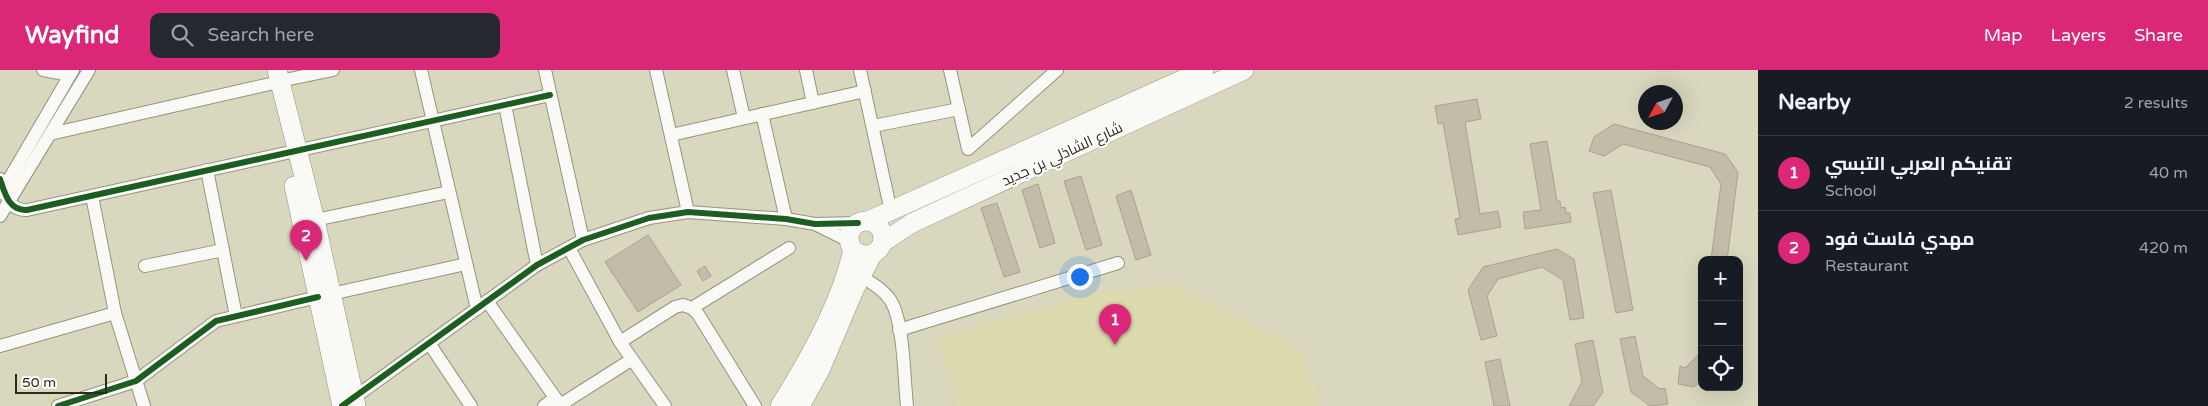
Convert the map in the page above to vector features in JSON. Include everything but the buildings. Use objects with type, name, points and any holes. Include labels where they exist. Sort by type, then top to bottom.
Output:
[{"type":"main road","name":"شارع الشاذلي بن جديد","points":[[863,222],[891,212],[1204,70]]},
{"type":"main road","name":"شارع الشاذلي بن جديد","points":[[878,248],[912,223],[1244,70]]},
{"type":"main road","points":[[273,76],[325,296],[348,404]]},
{"type":"main road","points":[[291,152],[315,220],[325,296]]},
{"type":"main road","points":[[780,406],[820,336],[848,267],[852,228],[863,222],[875,223],[882,229],[878,248],[862,277],[820,370],[800,406]]},
{"type":"main road","points":[[851,245],[860,254],[878,248]]},
{"type":"street","points":[[0,216],[3,191],[71,73],[42,70]]},
{"type":"street","points":[[3,191],[50,134],[89,70]]},
{"type":"street","points":[[50,134],[273,76],[333,70]]},
{"type":"street","points":[[421,70],[477,309]]},
{"type":"street","points":[[545,70],[583,240]]},
{"type":"street","points":[[656,70],[688,212]]},
{"type":"street","points":[[733,70],[744,118]]},
{"type":"street","points":[[806,70],[813,102]]},
{"type":"street","points":[[860,70],[891,212]]},
{"type":"street","points":[[950,70],[968,149],[1057,70]]},
{"type":"street","points":[[671,135],[865,91]]},
{"type":"street","points":[[3,191],[16,208],[25,210],[550,95]]},
{"type":"street","points":[[505,105],[537,265]]},
{"type":"street","points":[[873,126],[959,110]]},
{"type":"street","points":[[762,114],[786,219]]},
{"type":"street","points":[[207,170],[236,316]]},
{"type":"street","points":[[315,220],[450,192]]},
{"type":"street","points":[[92,196],[115,313],[144,406]]},
{"type":"street","points":[[348,404],[537,265],[583,240],[648,218],[688,212],[786,219],[815,224],[863,222]]},
{"type":"street","points":[[815,224],[851,245]]},
{"type":"street","points":[[569,248],[620,342],[665,406]]},
{"type":"street","points":[[692,308],[789,248]]},
{"type":"street","points":[[145,266],[223,250]]},
{"type":"street","points":[[899,330],[1118,262]]},
{"type":"street","points":[[58,406],[136,381],[216,321],[466,264]]},
{"type":"street","points":[[862,277],[884,292],[892,302],[899,330],[907,406]]},
{"type":"street","points":[[488,301],[559,403]]},
{"type":"street","points":[[620,342],[675,307],[683,305],[692,308],[704,322],[755,406]]},
{"type":"street","points":[[0,346],[115,313]]},
{"type":"street","points":[[429,344],[471,406]]},
{"type":"street","points":[[544,406],[559,403],[631,360]]},
{"type":"shaded area","points":[[1174,284],[1303,351],[1320,406],[958,406],[937,339],[1088,294]]},
{"type":"cycle path","points":[[0,179],[6,196],[12,205],[21,210],[27,210],[550,95]]},
{"type":"cycle path","points":[[342,406],[537,265],[583,240],[649,218],[688,212],[786,219],[815,224],[858,223]]},
{"type":"cycle path","points":[[58,406],[136,381],[216,321],[318,297]]},
{"type":"place","name":"مهدي فاست فود","points":[[306,261]]},
{"type":"place","name":"تقنيكم العربي التبسي","points":[[1115,345]]}]
